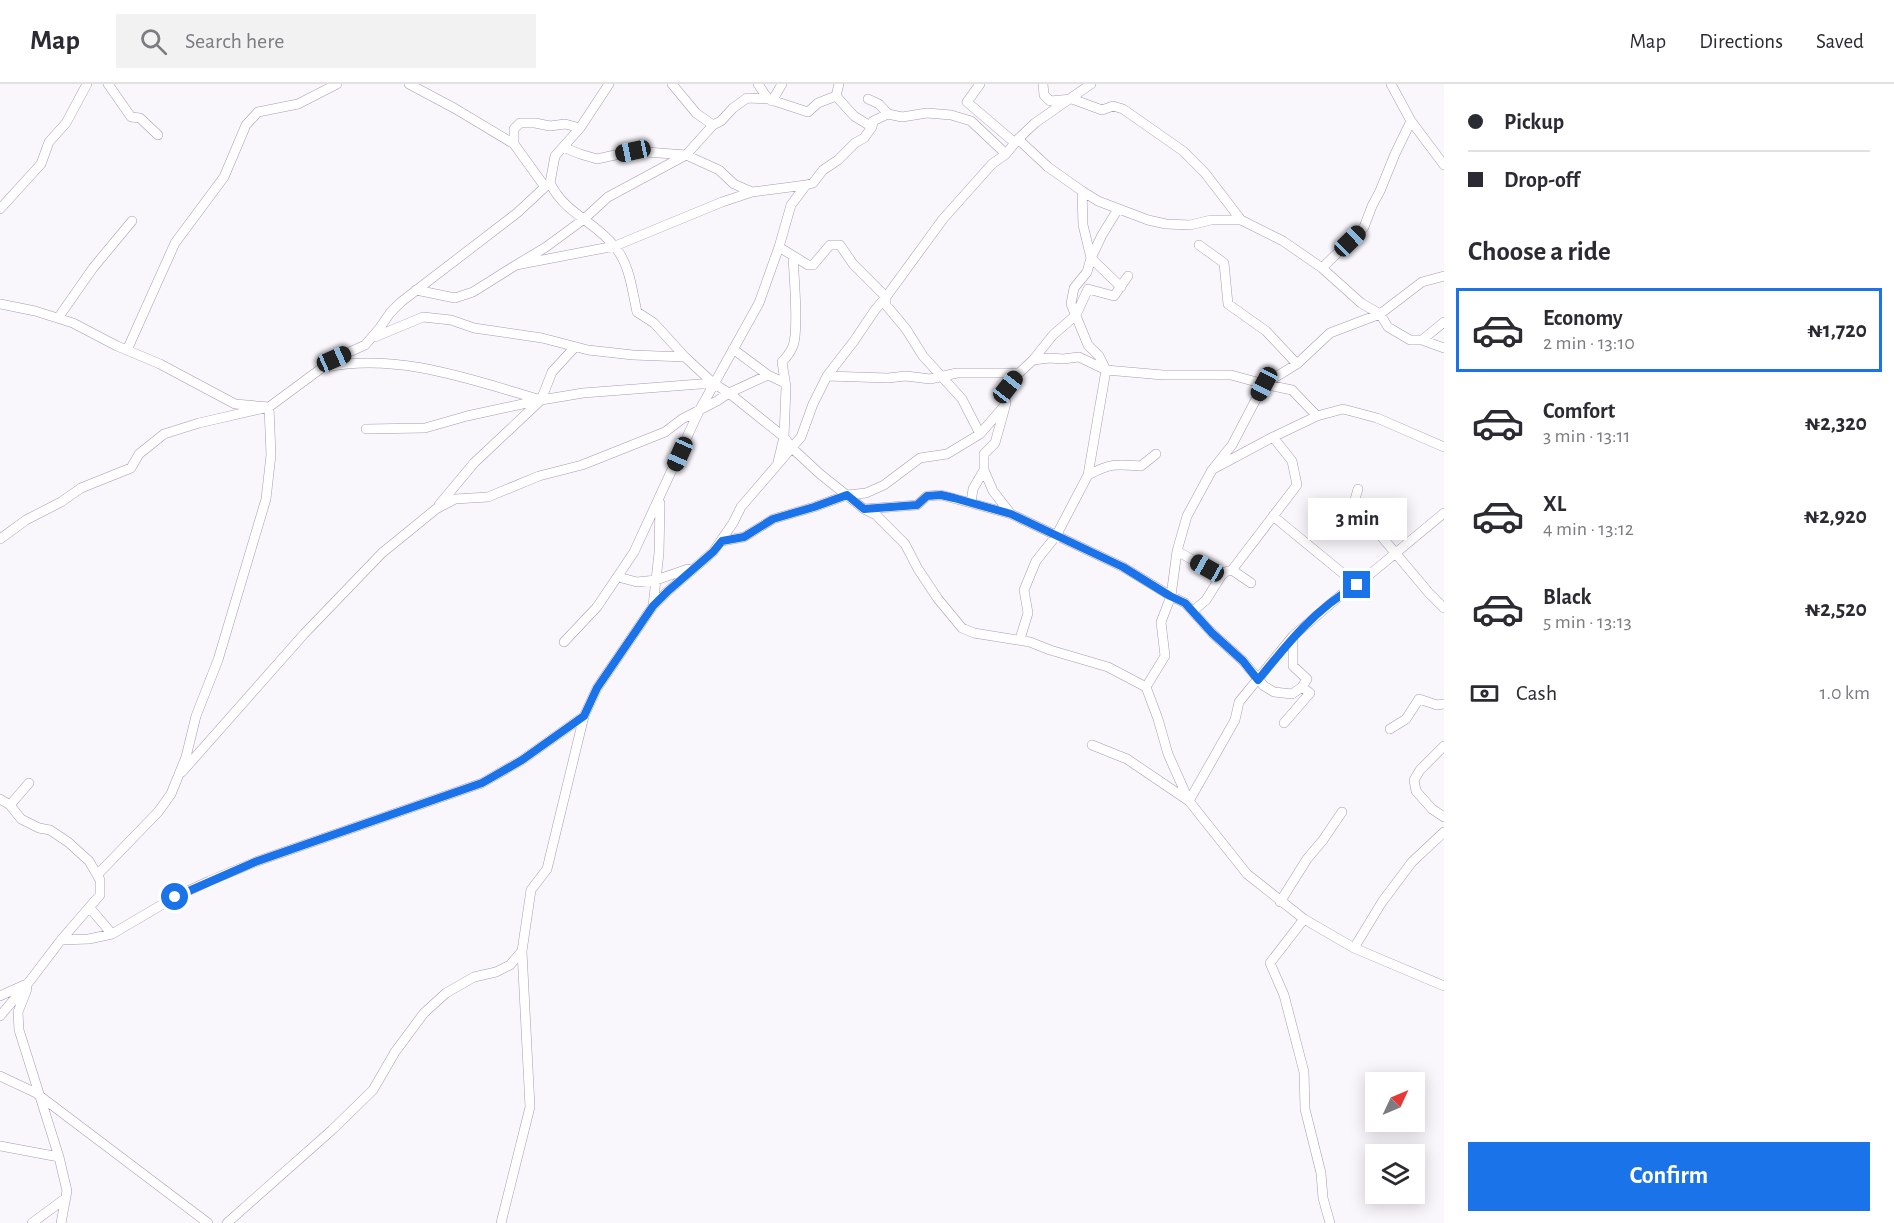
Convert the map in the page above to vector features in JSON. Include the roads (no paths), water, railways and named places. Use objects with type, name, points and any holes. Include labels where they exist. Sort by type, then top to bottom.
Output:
[{"type":"street","points":[[0,209],[41,164],[49,142],[66,123],[87,84]]},
{"type":"street","points":[[108,84],[131,117],[140,118],[158,135]]},
{"type":"street","points":[[127,350],[176,243],[224,177],[246,124],[258,112],[298,104],[338,84]]},
{"type":"street","points":[[410,84],[514,144],[564,205],[615,246],[626,265],[637,312],[654,323],[713,383],[784,437],[792,448],[820,474],[864,509],[876,515],[905,544],[938,599],[962,628],[974,633],[1020,639],[1108,667],[1146,687],[1168,754],[1189,801],[1247,874],[1304,919],[1354,948],[1444,986]]},
{"type":"street","points":[[0,539],[26,520],[61,502],[81,488],[131,468],[139,454],[164,434],[199,423],[269,407],[334,359],[365,345],[380,329],[390,313],[517,213],[547,185],[555,156],[580,128],[609,84]]},
{"type":"street","points":[[672,84],[696,113],[713,125]]},
{"type":"street","points":[[758,84],[770,100]]},
{"type":"street","points":[[770,100],[783,84]]},
{"type":"street","points":[[836,96],[839,84]]},
{"type":"street","points":[[980,84],[967,102],[1048,167],[1098,201],[1148,220],[1166,224],[1190,225],[1211,220],[1241,220]]},
{"type":"street","points":[[1043,84],[1044,94],[1050,101],[1072,99],[1102,110],[1113,106],[1123,109],[1183,151],[1205,173],[1241,220],[1275,237],[1322,268],[1362,303],[1380,314],[1388,327],[1410,340],[1422,340],[1444,348]]},
{"type":"street","points":[[501,1223],[530,1107],[522,951],[531,890],[547,868],[584,716],[597,688],[653,606],[713,552],[722,541],[741,507],[801,437],[827,375],[854,342],[874,310],[954,205],[992,164],[1006,154],[1016,141],[1046,114],[1072,99],[1091,84]]},
{"type":"street","points":[[1391,84],[1411,121],[1444,165]]},
{"type":"street","points":[[417,290],[455,298],[473,292],[546,247],[609,197],[686,155],[713,125],[721,121],[747,98],[770,100],[808,112],[818,103],[836,96]]},
{"type":"street","points":[[836,96],[854,116],[872,127]]},
{"type":"street","points":[[868,99],[879,104],[888,114],[902,117],[927,113],[951,115],[971,122],[1006,154]]},
{"type":"street","points":[[516,265],[615,246],[752,192],[813,183],[823,170],[864,138],[872,127],[873,121],[888,114]]},
{"type":"street","points":[[1322,268],[1364,227],[1411,121]]},
{"type":"street","points":[[514,144],[514,129],[520,123],[550,126],[565,124],[580,128]]},
{"type":"street","points":[[563,147],[597,159],[633,151],[686,155],[719,170],[734,184],[752,192]]},
{"type":"street","points":[[564,642],[597,607],[634,552],[713,383],[759,303],[791,205],[806,185]]},
{"type":"street","points":[[1082,191],[1083,225],[1091,258],[1121,287]]},
{"type":"street","points":[[1020,639],[1028,613],[1024,590],[1036,561],[1056,536],[1088,475],[1106,370],[1099,356],[1088,345],[1071,304],[1074,288],[1087,272],[1091,258],[1118,209]]},
{"type":"street","points":[[58,318],[93,268],[132,220]]},
{"type":"street","points":[[779,247],[808,266],[813,265],[830,245],[840,245],[853,264],[886,297],[886,305],[906,329],[923,356],[962,399],[980,434]]},
{"type":"street","points":[[1199,245],[1224,263],[1228,304],[1266,331],[1297,364]]},
{"type":"street","points":[[778,465],[784,437],[785,383],[782,362],[794,344],[793,257]]},
{"type":"street","points":[[1011,514],[993,491],[984,470],[984,454],[995,443],[1006,404],[1008,387],[1053,335],[1076,315],[1088,289],[1114,296],[1128,276]]},
{"type":"street","points":[[1146,687],[1165,656],[1161,622],[1170,596],[1177,551],[1187,516],[1212,470],[1232,445],[1264,384],[1297,364],[1330,333],[1380,314],[1422,282],[1444,276]]},
{"type":"street","points":[[0,304],[35,311],[73,323],[160,364],[235,404],[269,407]]},
{"type":"street","points":[[370,339],[423,317],[451,320],[474,328],[542,338],[575,347],[633,355],[685,357]]},
{"type":"street","points":[[1422,340],[1444,322]]},
{"type":"street","points":[[179,775],[304,634],[382,553],[436,509],[474,463],[541,400],[552,372],[575,347]]},
{"type":"street","points":[[733,349],[768,375],[785,383]]},
{"type":"street","points":[[1033,360],[1079,357],[1106,370],[1162,375],[1231,375],[1292,390],[1317,416]]},
{"type":"street","points":[[322,368],[342,364],[401,364],[444,371],[541,400]]},
{"type":"street","points":[[827,375],[906,376],[930,379],[957,373],[1019,373]]},
{"type":"street","points":[[436,509],[455,499],[488,497],[539,476],[582,465],[665,432],[682,419],[768,375]]},
{"type":"street","points":[[366,429],[425,428],[467,416],[583,393],[713,383]]},
{"type":"street","points":[[722,541],[744,537],[773,519],[847,495],[867,493],[887,483],[920,458],[947,454],[980,434],[1006,404]]},
{"type":"street","points":[[98,874],[158,812],[171,794],[186,757],[196,716],[218,660],[266,499],[271,455],[269,407]]},
{"type":"street","points":[[1212,470],[1317,416],[1343,409],[1377,418],[1444,447]]},
{"type":"street","points":[[1192,611],[1206,600],[1221,576],[1232,570],[1298,485],[1292,461],[1273,437]]},
{"type":"street","points":[[1088,475],[1106,465],[1141,466],[1156,454]]},
{"type":"street","points":[[971,503],[973,489],[984,470]]},
{"type":"street","points":[[1358,489],[1352,510],[1359,521],[1381,536],[1444,608]]},
{"type":"street","points":[[864,509],[917,505],[927,496],[941,495],[1011,514],[1123,567],[1185,603],[1212,633],[1243,661],[1258,680],[1274,692],[1292,694],[1302,687],[1307,679],[1293,666],[1293,636]]},
{"type":"street","points":[[653,606],[660,497]]},
{"type":"street","points":[[1189,801],[1235,720],[1239,702],[1293,636],[1444,513]]},
{"type":"street","points":[[1273,516],[1357,585]]},
{"type":"street","points":[[1177,551],[1221,576]]},
{"type":"street","points":[[618,577],[637,582],[656,580],[695,567]]},
{"type":"street","points":[[1232,570],[1251,583]]},
{"type":"street","points":[[1284,723],[1310,693],[1302,687]]},
{"type":"street","points":[[1389,729],[1406,719],[1419,699],[1437,705],[1444,704]]},
{"type":"street","points":[[61,940],[89,939],[112,934],[175,897],[255,862],[482,783],[522,760],[584,716]]},
{"type":"street","points":[[1092,745],[1127,759],[1189,801]]},
{"type":"street","points":[[1444,746],[1420,770],[1414,780],[1416,791],[1432,809],[1444,817]]},
{"type":"street","points":[[10,805],[29,783]]},
{"type":"street","points":[[0,799],[10,805],[21,819],[39,828],[50,830],[68,842],[89,861],[98,874],[101,888],[100,896],[0,1016]]},
{"type":"street","points":[[1280,902],[1307,859],[1342,812]]},
{"type":"street","points":[[1354,948],[1382,902],[1412,862],[1444,832]]},
{"type":"street","points":[[90,908],[112,934]]},
{"type":"street","points":[[1304,919],[1270,963],[1284,995],[1304,1072],[1305,1109],[1321,1173],[1323,1198],[1330,1223]]},
{"type":"street","points":[[227,1223],[332,1130],[373,1090],[395,1052],[424,1013],[446,993],[474,977],[496,972],[510,965],[522,951]]},
{"type":"street","points":[[0,996],[29,982]]},
{"type":"street","points":[[29,982],[18,1012],[19,1030],[59,1157],[67,1191],[61,1223]]},
{"type":"street","points":[[0,1076],[39,1095],[208,1223]]},
{"type":"street","points":[[0,1146],[59,1157]]},
{"type":"street","points":[[32,1223],[66,1198]]}]
